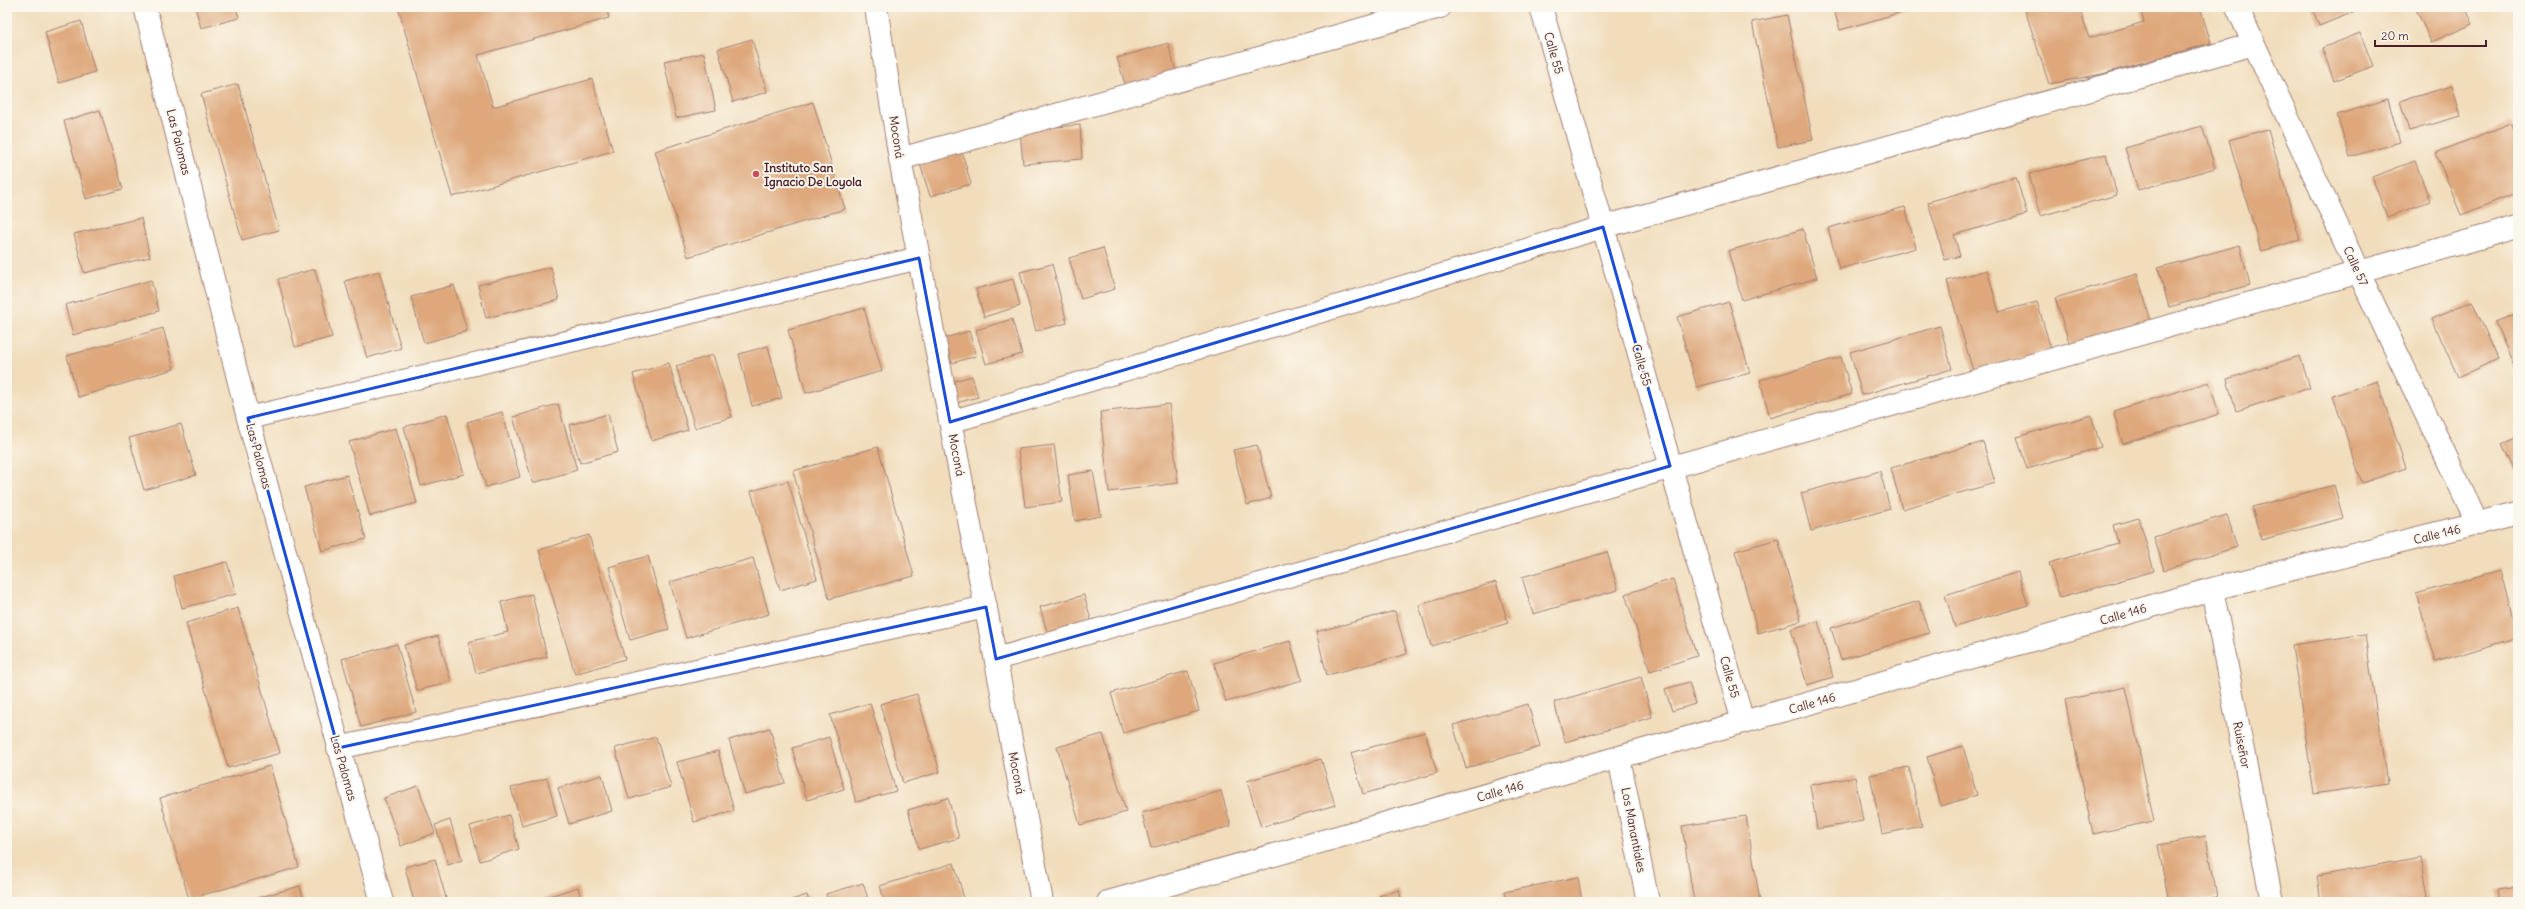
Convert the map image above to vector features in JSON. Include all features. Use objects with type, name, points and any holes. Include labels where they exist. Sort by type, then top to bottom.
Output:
[{"type":"street","name":"Las Palomas","points":[[146,7],[248,418],[338,748],[382,902]]},
{"type":"street","name":"Moconá","points":[[876,7],[900,158],[1042,902]]},
{"type":"street","points":[[900,158],[1440,7]]},
{"type":"street","name":"Calle 55","points":[[1541,7],[1743,722]]},
{"type":"street","name":"Calle 57","points":[[2237,7],[2359,273],[2478,524]]},
{"type":"street","points":[[950,422],[1604,227],[2254,44]]},
{"type":"street","points":[[996,659],[1670,466],[2518,227]]},
{"type":"street","points":[[248,418],[919,258]]},
{"type":"street","name":"Calle 146","points":[[1108,902],[2212,589],[2518,513]]},
{"type":"street","name":"Ruiseñor","points":[[2212,589],[2272,902]]},
{"type":"street","points":[[338,748],[986,607]]},
{"type":"street","name":"Los Manantiales","points":[[1619,758],[1648,902]]},
{"type":"highlighted area","points":[[1603,227],[1670,466],[996,659],[986,607],[338,748],[248,418],[919,258],[950,422]]},
{"type":"building","points":[[195,7],[236,7],[239,18],[201,28]]},
{"type":"building","points":[[398,7],[606,7],[609,18],[478,55],[493,107],[592,79],[613,151],[452,197]]},
{"type":"building","points":[[1833,7],[1919,7],[1840,30]]},
{"type":"building","points":[[2024,7],[2079,7],[2089,38],[2144,22],[2140,7],[2200,7],[2211,43],[2102,74],[2049,84]]},
{"type":"building","points":[[2312,7],[2352,7],[2354,12],[2319,26]]},
{"type":"building","points":[[2370,7],[2388,7],[2372,12]]},
{"type":"building","points":[[2415,7],[2465,7],[2473,24],[2431,42]]},
{"type":"building","points":[[1787,15],[1813,140],[1778,147],[1752,22]]},
{"type":"building","points":[[81,21],[95,72],[59,83],[45,32]]},
{"type":"building","points":[[2360,33],[2373,66],[2334,81],[2322,48]]},
{"type":"building","points":[[752,39],[767,92],[733,102],[718,49]]},
{"type":"building","points":[[1168,43],[1176,72],[1126,87],[1117,58]]},
{"type":"building","points":[[704,53],[716,110],[676,118],[664,61]]},
{"type":"building","points":[[238,84],[279,230],[242,240],[201,94]]},
{"type":"building","points":[[2452,86],[2461,116],[2409,131],[2400,101]]},
{"type":"building","points":[[2388,99],[2400,142],[2350,157],[2337,115]]},
{"type":"building","points":[[813,102],[845,209],[688,257],[655,151]]},
{"type":"building","points":[[100,110],[123,189],[86,199],[64,121]]},
{"type":"building","points":[[2511,123],[2518,139],[2518,192],[2461,215],[2436,153]]},
{"type":"building","points":[[1080,125],[1082,159],[1023,164],[1020,130]]},
{"type":"building","points":[[2202,126],[2215,168],[2138,190],[2125,148]]},
{"type":"building","points":[[2268,129],[2300,240],[2261,251],[2229,140]]},
{"type":"building","points":[[962,152],[971,184],[930,196],[920,164]]},
{"type":"building","points":[[2106,154],[2117,195],[2040,216],[2029,174]]},
{"type":"building","points":[[2415,161],[2430,201],[2387,217],[2372,177]]},
{"type":"building","points":[[2016,177],[2027,214],[1954,235],[1960,256],[1945,260],[1928,202]]},
{"type":"building","points":[[1905,207],[1916,248],[1839,269],[1828,228]]},
{"type":"building","points":[[141,218],[150,257],[84,273],[74,234]]},
{"type":"building","points":[[1803,229],[1817,278],[1742,300],[1728,251]]},
{"type":"building","points":[[2240,245],[2250,285],[2169,307],[2158,268]]},
{"type":"building","points":[[1103,248],[1115,289],[1081,299],[1069,258]]},
{"type":"building","points":[[1052,264],[1067,323],[1036,331],[1020,272]]},
{"type":"building","points":[[551,267],[559,300],[486,318],[478,285]]},
{"type":"building","points":[[315,269],[332,337],[295,347],[278,279]]},
{"type":"building","points":[[1987,270],[1999,312],[2037,302],[2051,349],[1973,371],[1947,281]]},
{"type":"building","points":[[379,271],[401,348],[367,358],[345,281]]},
{"type":"building","points":[[2137,274],[2151,321],[2070,345],[2055,298]]},
{"type":"building","points":[[1013,279],[1020,306],[984,317],[976,289]]},
{"type":"building","points":[[151,280],[159,311],[73,335],[65,305]]},
{"type":"building","points":[[454,285],[467,331],[424,343],[411,297]]},
{"type":"building","points":[[2472,301],[2498,359],[2458,377],[2432,319]]},
{"type":"building","points":[[1729,302],[1750,373],[1697,387],[1677,317]]},
{"type":"building","points":[[864,308],[882,371],[806,393],[788,330]]},
{"type":"building","points":[[2518,313],[2518,375],[2495,322]]},
{"type":"building","points":[[1012,319],[1022,354],[986,364],[976,330]]},
{"type":"building","points":[[1940,326],[1952,369],[1862,395],[1850,352]]},
{"type":"building","points":[[163,328],[174,369],[78,397],[67,356]]},
{"type":"building","points":[[969,331],[976,356],[952,363],[945,338]]},
{"type":"building","points":[[768,346],[782,398],[752,406],[739,354]]},
{"type":"building","points":[[713,355],[732,417],[695,428],[676,366]]},
{"type":"building","points":[[2300,356],[2310,388],[2236,411],[2227,379]]},
{"type":"building","points":[[1841,357],[1852,394],[1770,418],[1760,380]]},
{"type":"building","points":[[669,363],[688,430],[652,441],[633,374]]},
{"type":"building","points":[[972,376],[978,397],[953,404],[947,383]]},
{"type":"building","points":[[2377,381],[2406,468],[2362,483],[2333,396]]},
{"type":"building","points":[[2209,382],[2219,414],[2123,444],[2113,411]]},
{"type":"building","points":[[558,404],[577,470],[533,483],[513,417]]},
{"type":"building","points":[[1169,404],[1178,483],[1109,492],[1100,412]]},
{"type":"building","points":[[502,412],[520,477],[486,487],[467,422]]},
{"type":"building","points":[[447,414],[464,474],[421,486],[404,427]]},
{"type":"building","points":[[608,414],[618,452],[580,463],[569,425]]},
{"type":"building","points":[[2091,415],[2101,447],[2027,469],[2017,437]]},
{"type":"building","points":[[181,424],[196,475],[144,490],[129,438]]},
{"type":"building","points":[[396,428],[417,503],[370,516],[349,442]]},
{"type":"building","points":[[2518,437],[2518,478],[2502,444]]},
{"type":"building","points":[[1983,442],[1995,483],[1902,509],[1891,468]]},
{"type":"building","points":[[1054,445],[1062,502],[1025,507],[1018,449]]},
{"type":"building","points":[[1257,445],[1271,498],[1247,505],[1233,450]]},
{"type":"building","points":[[878,447],[914,576],[829,599],[793,471]]},
{"type":"building","points":[[1093,471],[1101,516],[1075,521],[1068,475]]},
{"type":"building","points":[[1880,471],[1890,509],[1811,531],[1801,493]]},
{"type":"building","points":[[347,475],[366,539],[322,551],[304,487]]},
{"type":"building","points":[[788,481],[817,579],[780,590],[751,491]]},
{"type":"building","points":[[2334,485],[2343,518],[2261,540],[2252,507]]},
{"type":"building","points":[[2227,515],[2237,547],[2164,570],[2154,537]]},
{"type":"building","points":[[2139,518],[2154,571],[2060,598],[2049,563],[2118,543],[2113,525]]},
{"type":"building","points":[[589,535],[625,659],[575,674],[539,550]]},
{"type":"building","points":[[1778,539],[1801,621],[1758,633],[1735,551]]},
{"type":"building","points":[[1607,552],[1618,590],[1533,614],[1522,577]]},
{"type":"building","points":[[648,556],[669,629],[630,640],[609,567]]},
{"type":"building","points":[[753,558],[769,614],[686,638],[670,582]]},
{"type":"building","points":[[227,562],[236,594],[182,608],[174,576]]},
{"type":"building","points":[[2500,570],[2518,637],[2436,662],[2416,594]]},
{"type":"building","points":[[2018,572],[2028,605],[1955,627],[1945,595]]},
{"type":"building","points":[[1673,579],[1697,656],[1650,671],[1625,594]]},
{"type":"building","points":[[1496,582],[1508,623],[1431,646],[1419,605]]},
{"type":"building","points":[[532,594],[547,657],[476,673],[468,642],[508,632],[501,602]]},
{"type":"building","points":[[1084,595],[1092,623],[1048,635],[1040,607]]},
{"type":"building","points":[[1919,601],[1929,633],[1841,660],[1831,628]]},
{"type":"building","points":[[238,608],[280,753],[228,768],[186,623]]},
{"type":"building","points":[[1395,611],[1407,654],[1327,675],[1316,632]]},
{"type":"building","points":[[1818,621],[1833,677],[1807,685],[1791,629]]},
{"type":"building","points":[[2365,634],[2387,783],[2314,794],[2292,645]]},
{"type":"building","points":[[438,636],[451,681],[417,691],[404,645]]},
{"type":"building","points":[[1290,641],[1302,680],[1226,702],[1214,663]]},
{"type":"building","points":[[397,644],[416,712],[361,727],[342,659]]},
{"type":"building","points":[[1188,671],[1199,711],[1123,733],[1111,693]]},
{"type":"building","points":[[1641,677],[1652,717],[1565,742],[1554,702]]},
{"type":"building","points":[[1689,682],[1695,704],[1672,711],[1665,689]]},
{"type":"building","points":[[2126,687],[2154,821],[2093,834],[2065,700]]},
{"type":"building","points":[[917,694],[940,772],[903,783],[880,704]]},
{"type":"building","points":[[870,703],[896,791],[856,802],[830,715]]},
{"type":"building","points":[[1528,704],[1540,747],[1466,768],[1453,725]]},
{"type":"building","points":[[770,728],[785,783],[745,794],[729,740]]},
{"type":"building","points":[[1425,732],[1437,773],[1363,794],[1351,753]]},
{"type":"building","points":[[1103,734],[1126,812],[1080,825],[1057,747]]},
{"type":"building","points":[[656,737],[671,787],[629,799],[615,748]]},
{"type":"building","points":[[829,737],[844,789],[807,800],[792,748]]},
{"type":"building","points":[[1963,746],[1977,795],[1941,806],[1927,757]]},
{"type":"building","points":[[718,751],[734,811],[694,822],[677,762]]},
{"type":"building","points":[[1321,759],[1335,805],[1261,827],[1247,781]]},
{"type":"building","points":[[270,766],[299,867],[189,899],[160,798]]},
{"type":"building","points":[[1909,767],[1922,826],[1882,834],[1870,775]]},
{"type":"building","points":[[602,775],[612,811],[569,824],[558,788]]},
{"type":"building","points":[[1855,777],[1863,821],[1817,829],[1810,785]]},
{"type":"building","points":[[547,778],[557,816],[522,826],[511,788]]},
{"type":"building","points":[[418,786],[435,833],[401,846],[384,798]]},
{"type":"building","points":[[1221,791],[1231,826],[1151,848],[1142,813]]},
{"type":"building","points":[[948,798],[959,838],[919,849],[908,810]]},
{"type":"building","points":[[509,815],[519,849],[480,861],[470,826]]},
{"type":"building","points":[[1746,816],[1760,902],[1694,902],[1682,826]]},
{"type":"building","points":[[450,820],[462,860],[448,865],[435,825]]},
{"type":"building","points":[[2206,836],[2217,897],[2193,902],[2169,902],[2158,845]]},
{"type":"building","points":[[2421,857],[2429,902],[2321,902],[2317,876]]},
{"type":"building","points":[[435,859],[447,902],[414,902],[405,867]]},
{"type":"building","points":[[954,863],[965,902],[885,902],[880,886]]},
{"type":"building","points":[[1578,877],[1582,902],[1506,902],[1504,892]]},
{"type":"building","points":[[863,883],[869,902],[828,902],[826,894]]},
{"type":"building","points":[[300,886],[304,902],[243,902]]},
{"type":"building","points":[[2518,886],[2518,902],[2499,902],[2497,889]]},
{"type":"building","points":[[578,887],[582,902],[531,902]]},
{"type":"building","points":[[1399,890],[1402,902],[1381,902],[1379,896]]},
{"type":"building","points":[[807,895],[809,902],[785,902]]},
{"type":"place","name":"Instituto San Ignacio De Loyola","points":[[756,174]]}]
